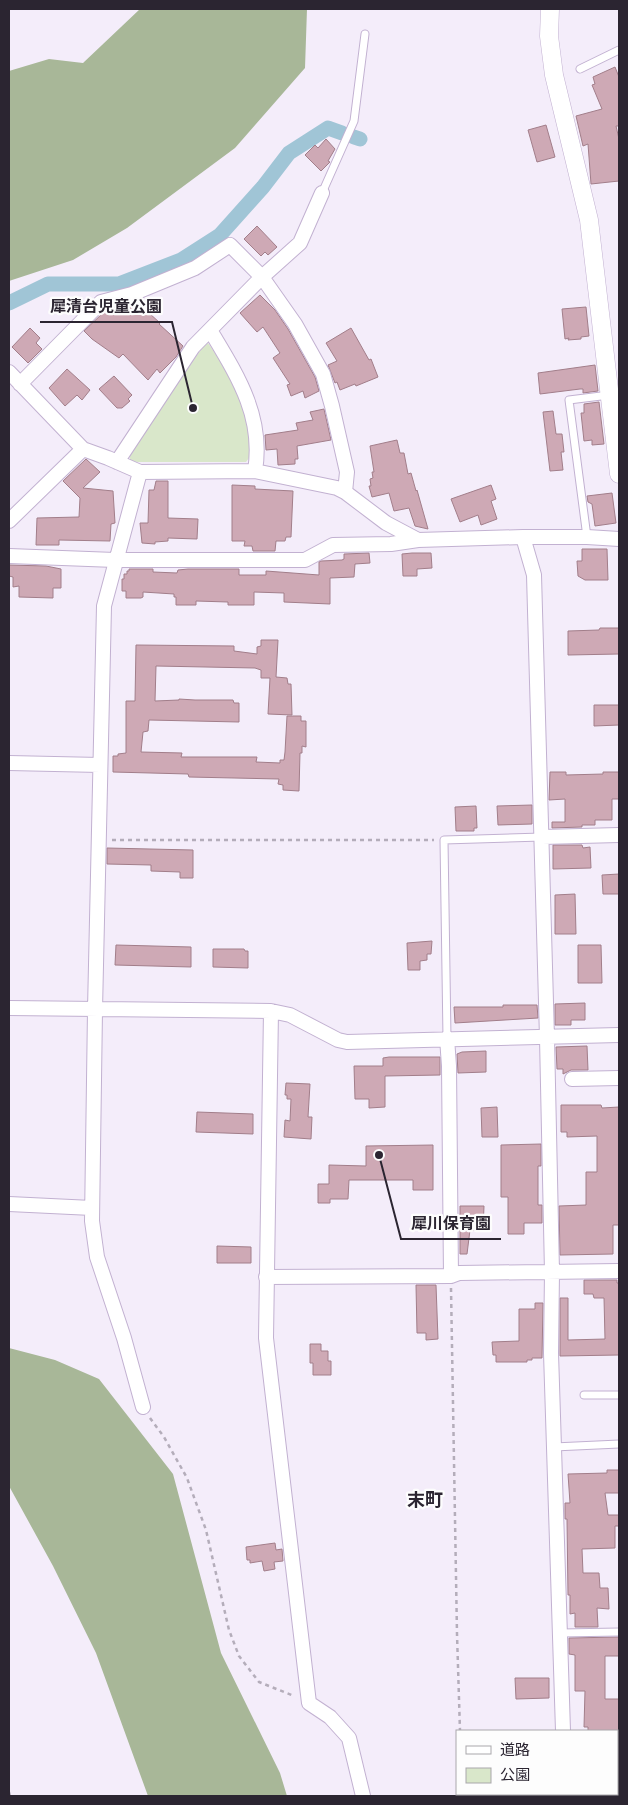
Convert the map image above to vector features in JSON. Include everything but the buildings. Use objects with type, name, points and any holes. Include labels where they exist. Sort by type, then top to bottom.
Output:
[{"type":"street","points":[[550,9],[549,36],[554,74],[589,220],[619,474]]},
{"type":"street","points":[[117,462],[193,347],[262,277],[300,243],[322,193]]},
{"type":"street","points":[[20,384],[101,302],[132,294],[195,268],[230,245],[262,277],[295,324],[323,374],[346,472],[345,492]]},
{"type":"street","points":[[210,330],[239,378],[252,412],[258,456],[255,471]]},
{"type":"street","points":[[9,372],[83,449],[140,472],[255,471],[337,488],[386,523],[418,540]]},
{"type":"street","points":[[9,521],[83,449]]},
{"type":"street","points":[[140,472],[104,606],[92,1208],[96,1257],[124,1338],[143,1407]]},
{"type":"street","points":[[9,556],[115,560],[305,560],[333,545],[523,537],[587,536],[619,539]]},
{"type":"street","points":[[523,537],[534,575],[547,1038],[552,1272],[551,1353],[556,1553],[561,1633],[563,1730]]},
{"type":"street","points":[[9,763],[100,765]]},
{"type":"street","points":[[542,837],[619,835]]},
{"type":"street","points":[[9,1008],[271,1011],[290,1014],[338,1040],[347,1042],[619,1035]]},
{"type":"street","points":[[271,1011],[266,1338],[309,1703],[330,1717],[349,1738],[363,1796]]},
{"type":"street","points":[[447,1038],[450,1066],[451,1276]]},
{"type":"street","points":[[572,1079],[619,1078]]},
{"type":"street","points":[[9,1204],[92,1208]]},
{"type":"street","points":[[266,1277],[451,1276],[459,1273],[619,1271]]},
{"type":"lane","points":[[322,193],[354,121],[365,34]]},
{"type":"lane","points":[[580,69],[619,50]]},
{"type":"lane","points":[[587,536],[569,400],[610,395]]},
{"type":"lane","points":[[447,1038],[444,840],[542,837]]},
{"type":"lane","points":[[584,1395],[619,1395]]},
{"type":"lane","points":[[554,1447],[619,1444]]},
{"type":"lane","points":[[561,1633],[619,1632]]},
{"type":"path","points":[[98,840],[444,840]]},
{"type":"path","points":[[451,1276],[456,1624],[460,1730]]},
{"type":"path","points":[[143,1407],[164,1437],[187,1478],[206,1530],[229,1630],[238,1656],[259,1682],[309,1703]]},
{"type":"path","points":[[9,1792],[10,1796]]},
{"type":"green space","points":[[140,9],[307,9],[305,68],[235,148],[127,228],[73,260],[9,281],[9,71],[49,59],[83,63]]},
{"type":"green space","points":[[208,343],[236,383],[248,417],[252,454],[246,462],[130,461],[130,452],[202,348]]},
{"type":"green space","points":[[9,1348],[55,1360],[99,1379],[173,1474],[221,1653],[280,1773],[287,1796],[148,1796],[96,1653],[53,1566],[9,1486]]},
{"type":"waterway","points":[[9,303],[48,284],[119,284],[181,260],[220,235],[263,187],[289,153],[328,128],[342,133]]},
{"type":"waterway","points":[[354,137],[360,139]]},
{"type":"place","name":"犀清台児童公園","points":[[193,408]]},
{"type":"place","name":"犀川保育園","points":[[379,1155]]},
{"type":"district","name":"末町","points":[[425,1499]]}]
